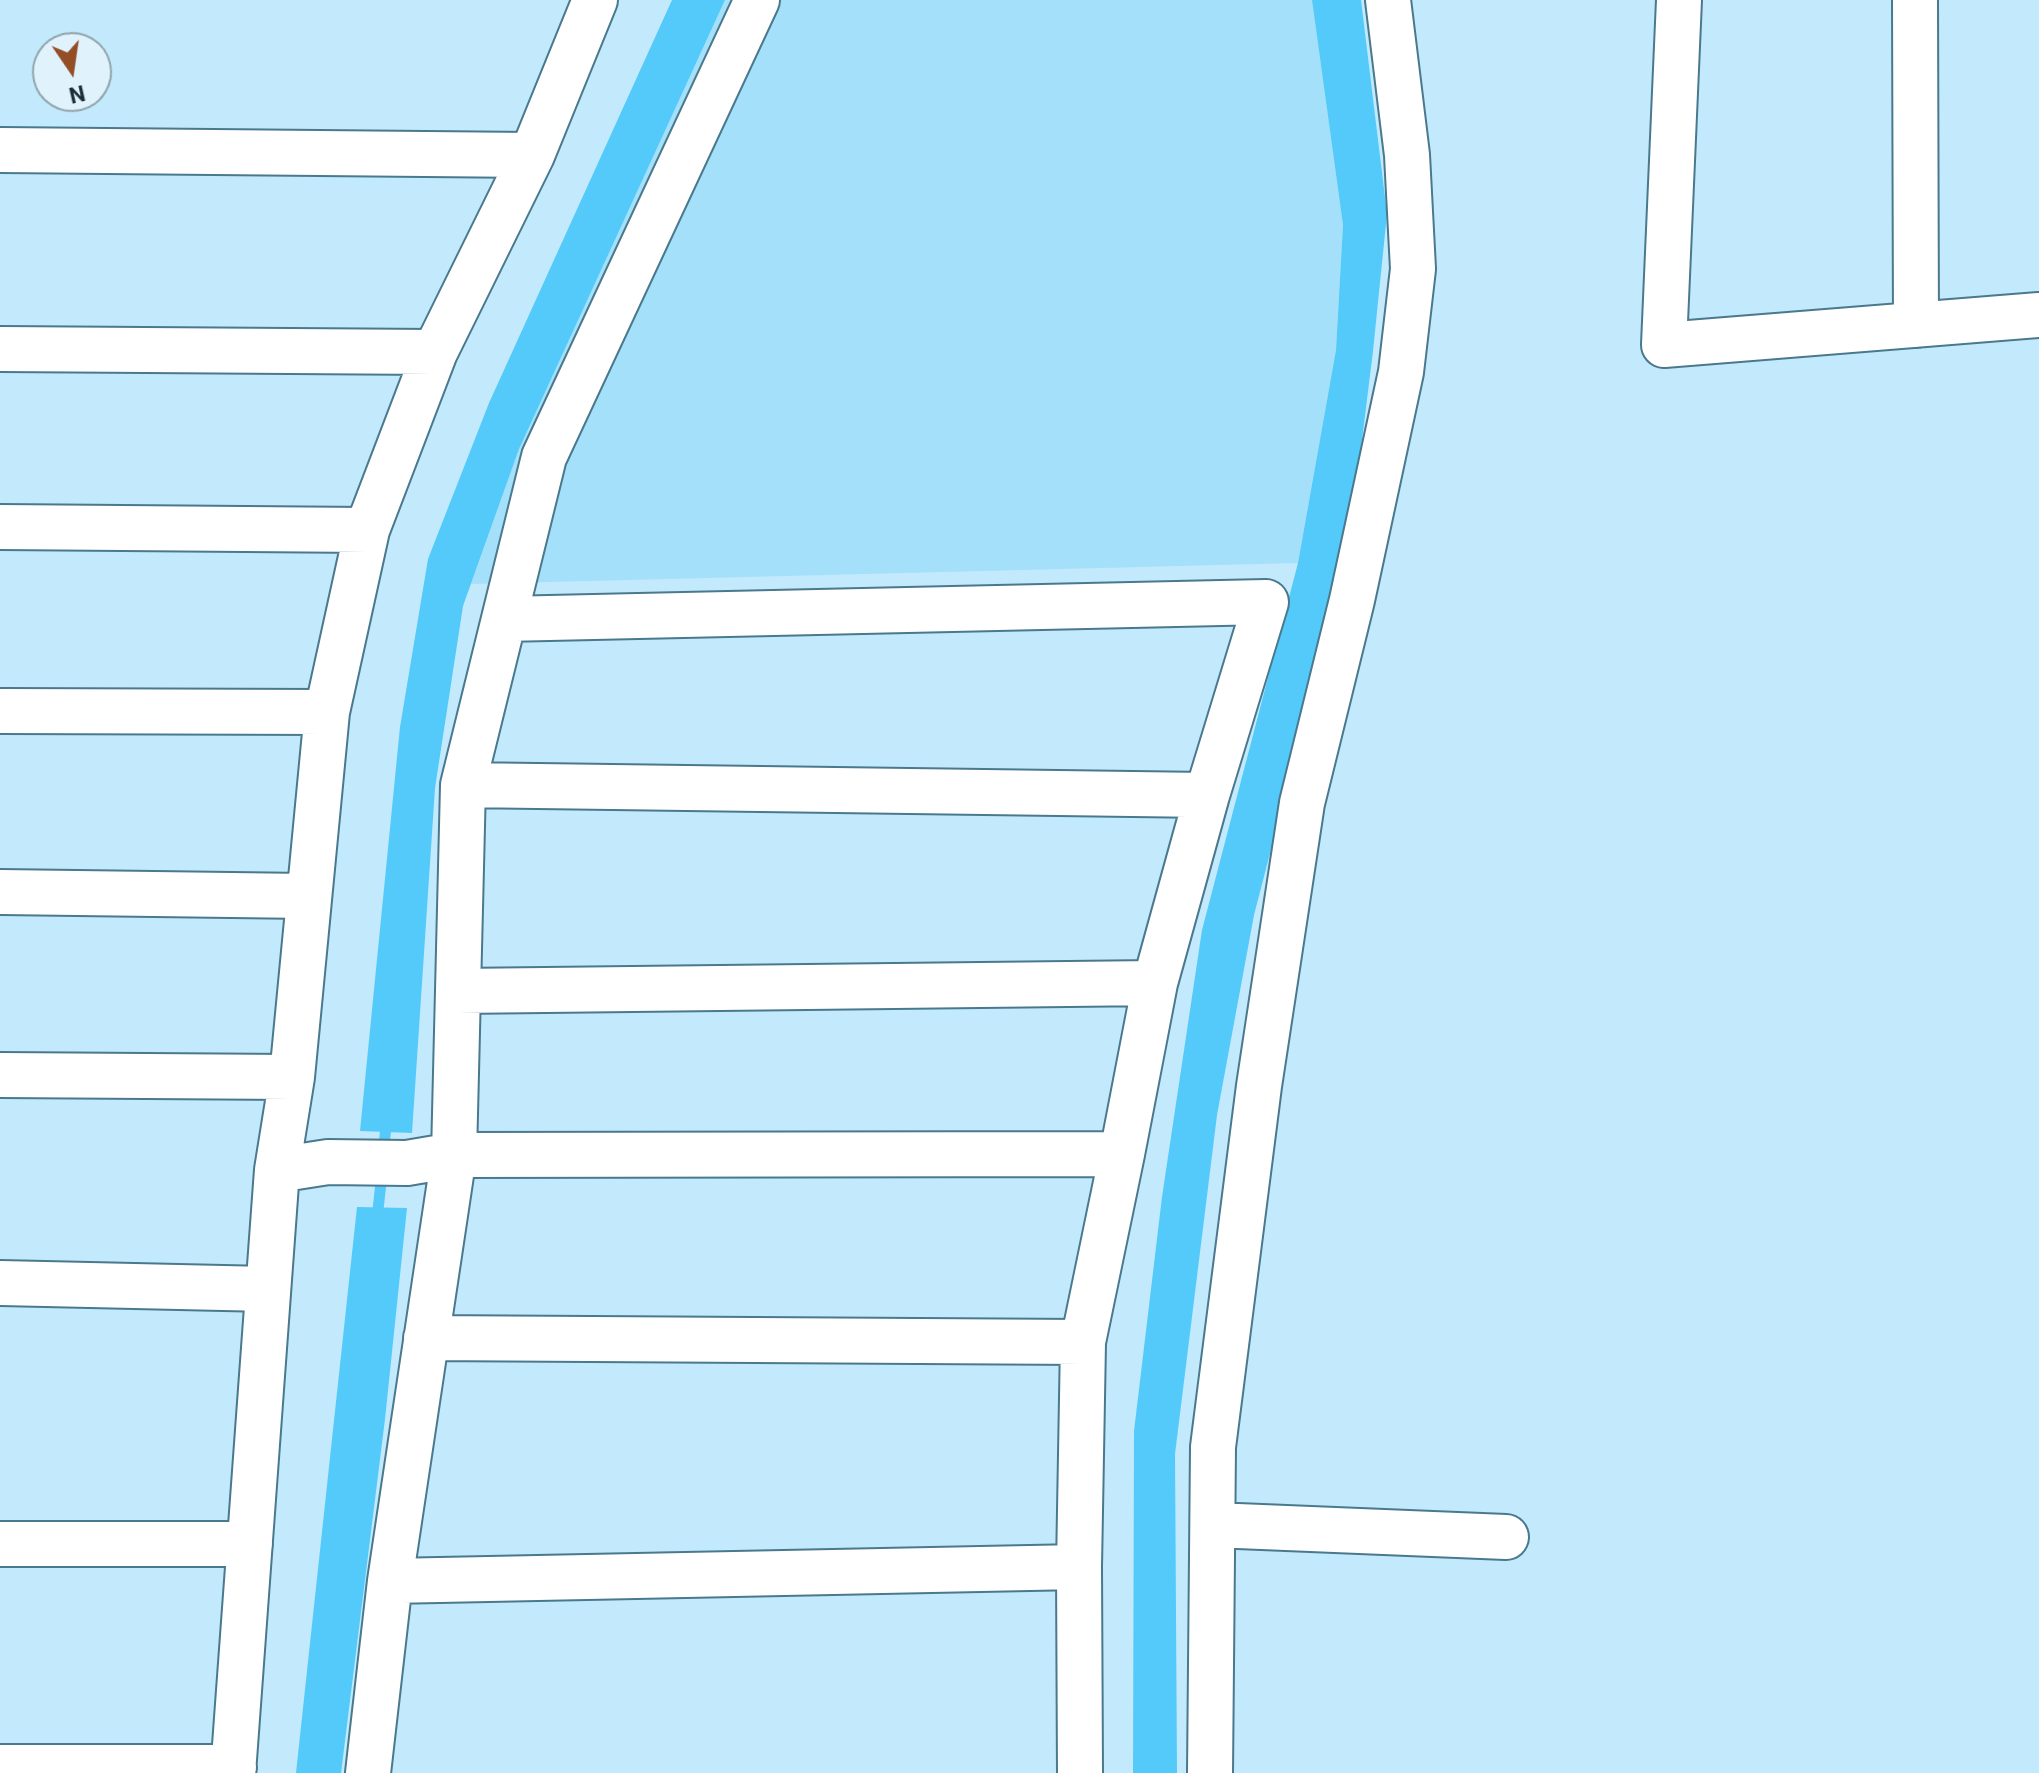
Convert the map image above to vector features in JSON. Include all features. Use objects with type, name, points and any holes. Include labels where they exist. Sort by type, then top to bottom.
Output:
[{"type":"street","points":[[0,1767],[234,1770],[277,1170],[292,1077],[327,712],[367,530],[435,352],[532,155],[595,0]]},
{"type":"street","points":[[368,1773],[390,1581],[454,1155],[463,785],[544,457],[757,0]]},
{"type":"street","points":[[1210,1773],[1213,1447],[1259,1086],[1302,803],[1352,600],[1403,357],[1413,269],[1407,155],[1388,0]]},
{"type":"street","points":[[1679,0],[1664,345],[2039,315]]},
{"type":"street","points":[[1915,0],[1916,325]]},
{"type":"street","points":[[0,150],[532,155]]},
{"type":"street","points":[[0,349],[435,352]]},
{"type":"street","points":[[0,527],[367,530]]},
{"type":"street","points":[[504,619],[1266,602],[1207,795],[1155,983],[1083,1342],[1079,1567],[1080,1773]]},
{"type":"street","points":[[0,711],[327,712]]},
{"type":"street","points":[[463,785],[1207,795]]},
{"type":"street","points":[[0,892],[308,896]]},
{"type":"street","points":[[458,991],[1155,983]]},
{"type":"street","points":[[0,1075],[292,1077]]},
{"type":"street","points":[[277,1170],[328,1162],[407,1163],[454,1155],[1122,1154]]},
{"type":"street","points":[[0,1283],[268,1289]]},
{"type":"street","points":[[426,1338],[1083,1342]]},
{"type":"street","points":[[1213,1525],[1506,1537]]},
{"type":"street","points":[[0,1544],[250,1544]]},
{"type":"street","points":[[390,1581],[1079,1567]]},
{"type":"shaded area","points":[[725,0],[1312,0],[1343,225],[1336,350],[1298,563],[471,584],[519,449]]},
{"type":"water","points":[[672,0],[725,0],[519,449],[463,606],[435,788],[412,1133],[360,1131],[400,727],[428,559],[489,403]]},
{"type":"water","points":[[1312,0],[1361,0],[1387,214],[1348,553],[1254,915],[1217,1115],[1175,1454],[1177,1773],[1133,1773],[1134,1431],[1162,1197],[1202,930],[1298,563],[1336,350],[1343,225]]},
{"type":"water","points":[[357,1207],[407,1208],[385,1419],[341,1773],[296,1773]]},
{"type":"waterway","points":[[383,1155],[387,1117]]},
{"type":"waterway","points":[[377,1219],[382,1173]]}]
